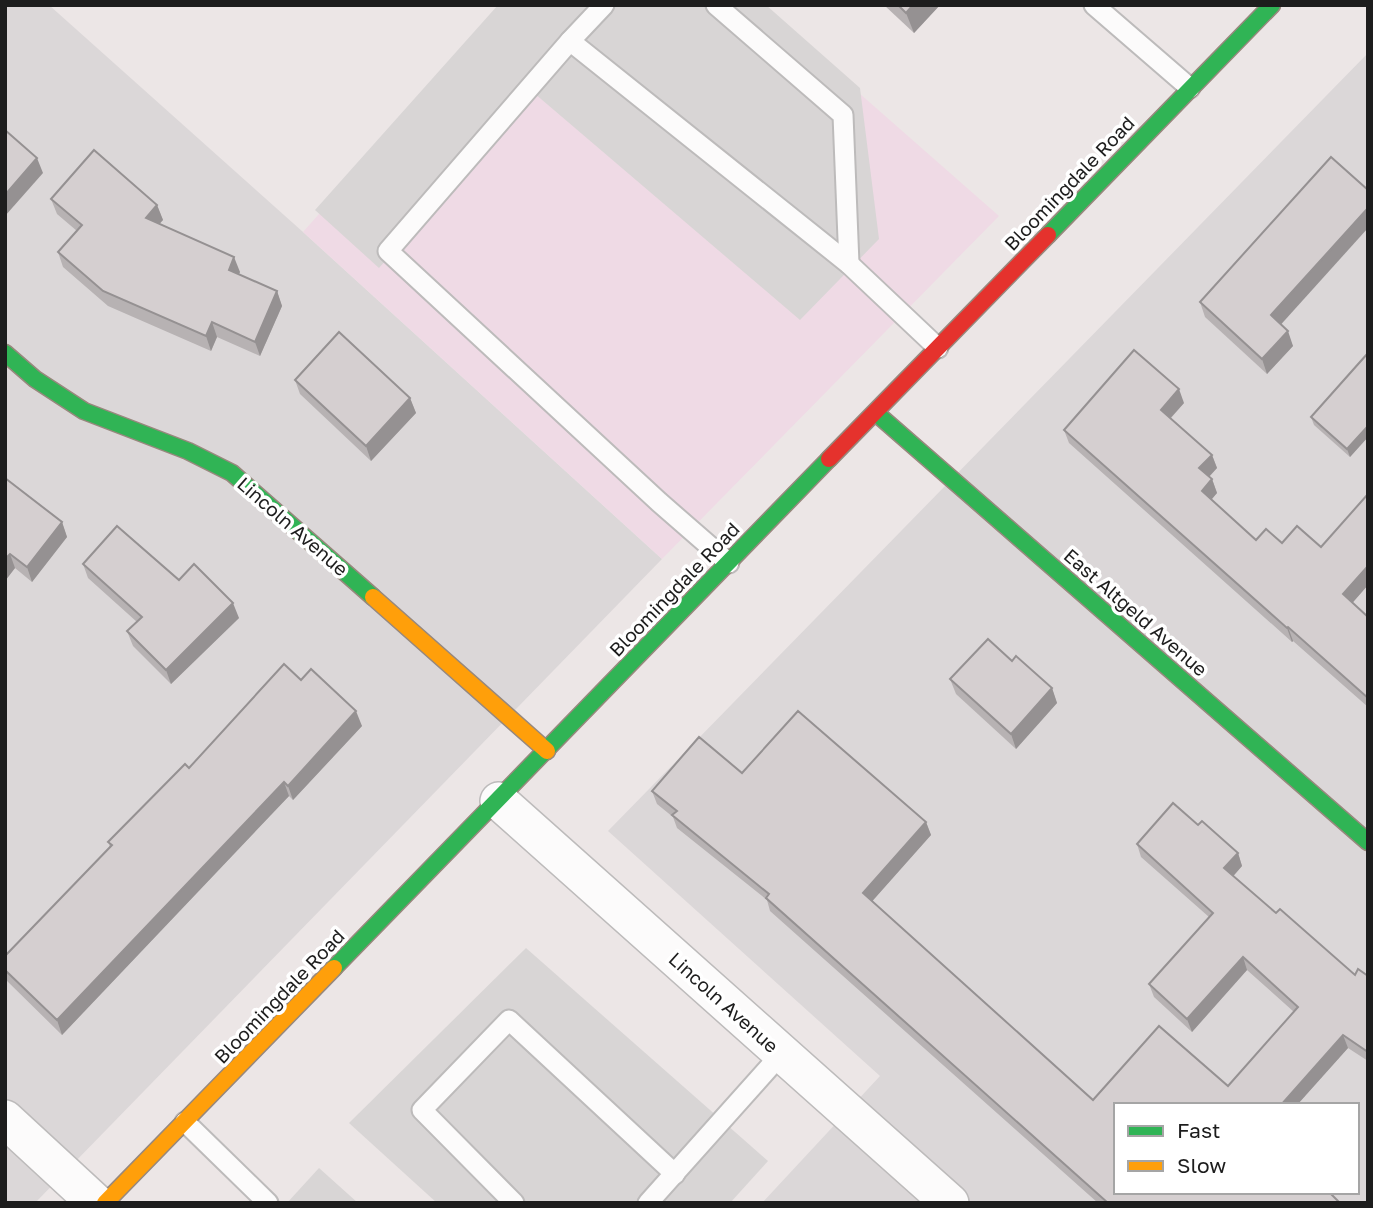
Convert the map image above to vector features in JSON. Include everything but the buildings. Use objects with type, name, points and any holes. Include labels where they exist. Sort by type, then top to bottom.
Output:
[{"type":"main road","name":"Bloomingdale Road","points":[[106,1203],[1272,5]]},
{"type":"main road","name":"Lincoln Avenue","points":[[5,353],[35,379],[84,411],[188,451],[232,473],[547,751]]},
{"type":"main road","name":"East Altgeld Avenue","points":[[876,413],[1368,842]]},
{"type":"street","name":"Lincoln Avenue","points":[[499,801],[950,1203]]},
{"type":"street","points":[[5,1119],[96,1203]]},
{"type":"lane","points":[[604,5],[388,251],[659,502],[729,563]]},
{"type":"lane","points":[[716,5],[843,115],[849,264]]},
{"type":"lane","points":[[1094,5],[1190,88]]},
{"type":"lane","points":[[570,41],[849,264],[938,348]]},
{"type":"lane","points":[[514,1203],[422,1110],[509,1020],[675,1174]]},
{"type":"lane","points":[[648,1203],[782,1054]]},
{"type":"lane","points":[[185,1122],[268,1203]]},
{"type":"shaded area","points":[[5,5],[49,5],[662,559],[35,1203],[5,1203]]},
{"type":"shaded area","points":[[498,5],[766,5],[860,88],[879,239],[800,320],[534,93],[379,268],[315,210]]},
{"type":"shaded area","points":[[505,5],[759,5],[999,216],[662,559],[303,232]]},
{"type":"shaded area","points":[[1368,53],[1368,1203],[762,1203],[880,1076],[608,831]]},
{"type":"shaded area","points":[[526,948],[768,1161],[730,1203],[437,1203],[349,1123]]},
{"type":"shaded area","points":[[319,1168],[358,1203],[287,1203]]},
{"type":"traffic: fast","points":[[1048,235],[1272,5]]},
{"type":"traffic: fast","points":[[5,353],[35,379],[84,411],[188,451],[232,473],[373,597]]},
{"type":"traffic: fast","points":[[876,413],[1368,842]]},
{"type":"traffic: fast","points":[[334,968],[829,459]]},
{"type":"traffic: slow","points":[[373,597],[547,751]]},
{"type":"traffic: slow","points":[[105,1203],[334,968]]},
{"type":"traffic: jam","points":[[829,459],[1048,235]]}]
